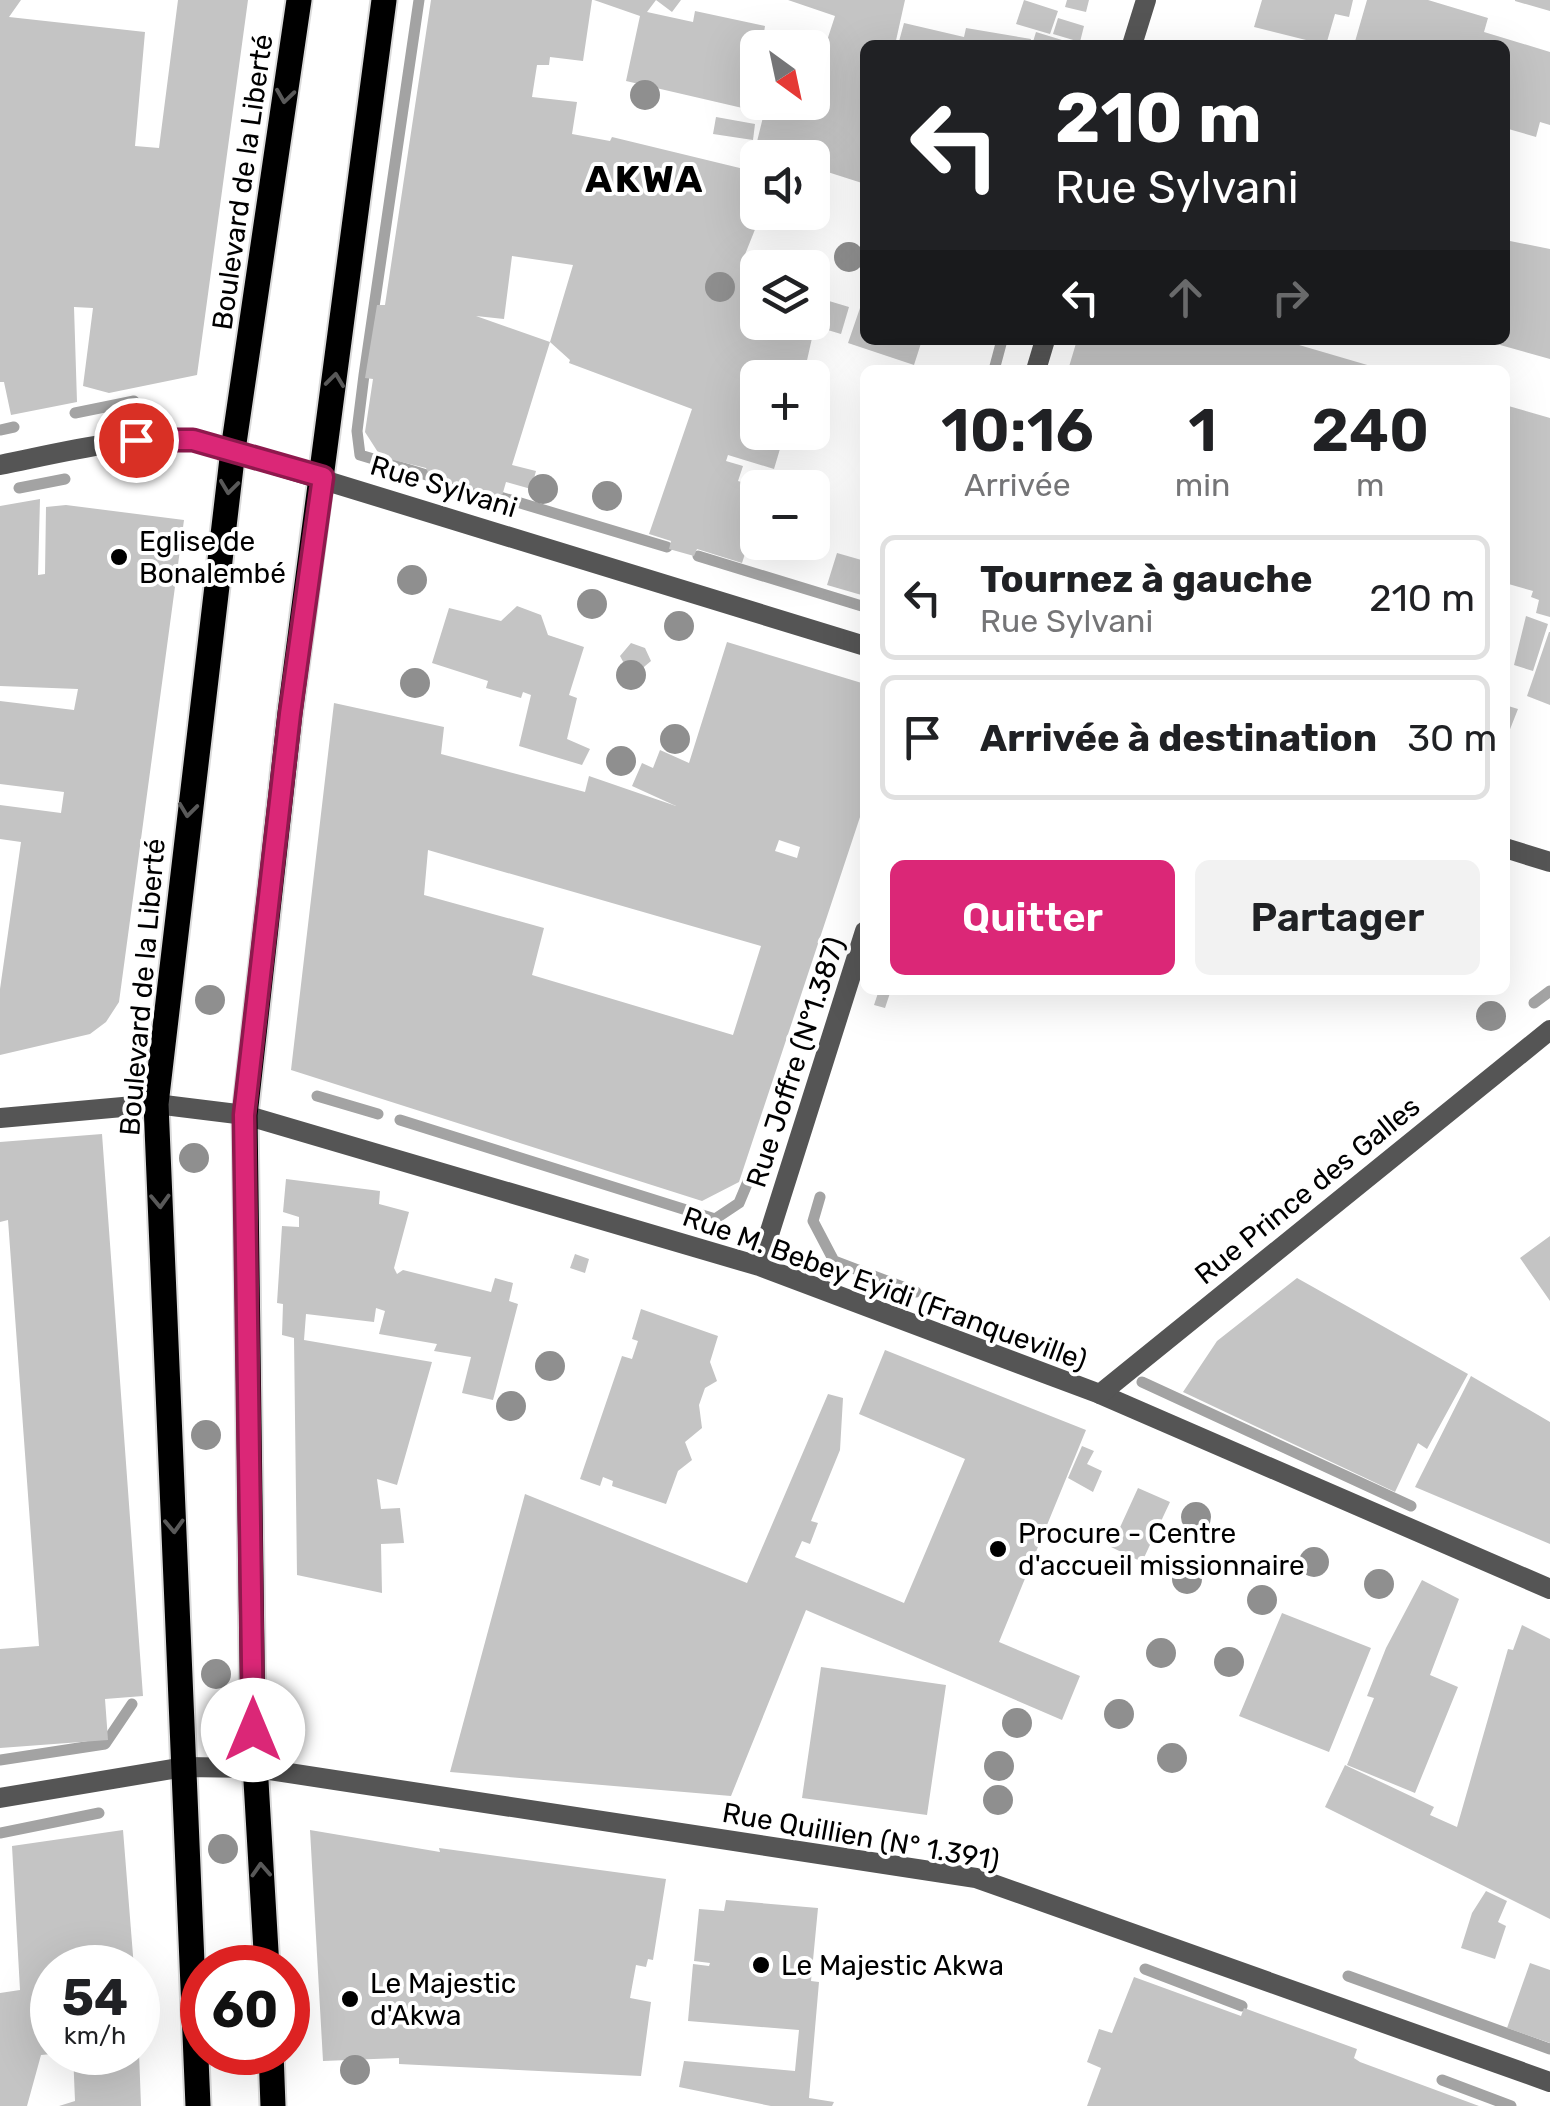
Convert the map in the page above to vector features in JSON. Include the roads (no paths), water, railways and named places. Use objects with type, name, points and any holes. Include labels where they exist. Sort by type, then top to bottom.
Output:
[{"type":"main road","name":"Boulevard de la Liberté","points":[[198,2106],[156,1104],[233,450],[299,0]]},
{"type":"main road","points":[[266,1945],[256,1768],[244,1115],[290,714],[384,0]]},
{"type":"main road","points":[[272,2075],[273,2106]]},
{"type":"street","points":[[1134,40],[1146,0]]},
{"type":"street","name":"Rue Sylvani","points":[[0,465],[161,437],[233,450],[860,644]]},
{"type":"street","points":[[1510,850],[1550,862]]},
{"type":"street","name":"Rue Joffre (N°1.387)","points":[[759,1266],[860,947]]},
{"type":"street","name":"Rue Prince des Galles","points":[[1100,1394],[1550,1030]]},
{"type":"street","name":"Rue M. Bebey Eyidi (Franqueville)","points":[[0,1118],[156,1104],[244,1115],[759,1266],[1100,1394],[1550,1589]]},
{"type":"street","name":"Rue Quillien (N° 1.391)","points":[[0,1798],[184,1766],[256,1768],[976,1878],[1550,2082]]},
{"type":"waterway","points":[[419,0],[364,375],[357,431],[360,455],[667,547]]},
{"type":"waterway","points":[[995,365],[1001,345]]},
{"type":"waterway","points":[[75,413],[134,401]]},
{"type":"waterway","points":[[0,430],[14,427]]},
{"type":"waterway","points":[[19,488],[65,479]]},
{"type":"waterway","points":[[698,556],[860,605]]},
{"type":"waterway","points":[[1534,1003],[1550,991]]},
{"type":"waterway","points":[[317,1096],[378,1114]]},
{"type":"waterway","points":[[400,1120],[715,1219],[739,1203],[752,1172]]},
{"type":"waterway","points":[[820,1197],[813,1221],[834,1261],[916,1292]]},
{"type":"waterway","points":[[1142,1382],[1411,1506]]},
{"type":"waterway","points":[[0,1760],[105,1744],[132,1704]]},
{"type":"waterway","points":[[0,1833],[99,1813]]},
{"type":"waterway","points":[[1145,1969],[1242,2006]]},
{"type":"waterway","points":[[1348,1976],[1550,2049]]},
{"type":"waterway","points":[[1442,2080],[1511,2106]]},
{"type":"place","name":"Eglise de Bonalembé","points":[[119,557]]},
{"type":"place","name":"Procure - Centre d'accueil missionnaire","points":[[998,1549]]},
{"type":"place","name":"Le Majestic Akwa","points":[[761,1965]]},
{"type":"place","name":"Le Majestic d'Akwa","points":[[350,1999]]},
{"type":"district","name":"AKWA","points":[[645,179]]}]
